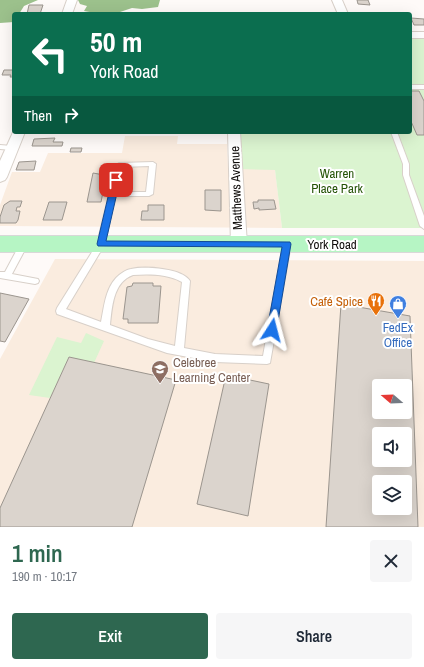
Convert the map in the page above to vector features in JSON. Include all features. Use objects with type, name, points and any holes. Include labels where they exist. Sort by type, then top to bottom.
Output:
[{"type":"main road","name":"York Road","points":[[0,244],[424,244]]},
{"type":"street","points":[[68,12],[72,0]]},
{"type":"street","points":[[337,0],[342,12]]},
{"type":"street","points":[[412,35],[424,35]]},
{"type":"street","points":[[0,177],[6,147],[17,134]]},
{"type":"street","name":"Matthews Avenue","points":[[234,134],[239,244]]},
{"type":"lane","points":[[412,87],[424,87]]},
{"type":"lane","points":[[395,134],[406,164],[406,175],[424,226]]},
{"type":"lane","points":[[113,194],[149,194],[153,164],[120,165],[113,194],[101,244],[60,311],[148,344],[215,358],[267,360],[287,244]]},
{"type":"lane","points":[[24,244],[4,276],[35,281]]},
{"type":"lane","points":[[105,328],[113,289],[123,276],[130,272],[156,272],[178,276],[186,281],[179,351]]},
{"type":"shaded area","points":[[125,136],[178,136],[177,144],[227,144],[228,169],[275,169],[282,228],[0,226],[0,205],[12,172],[40,172],[48,153],[122,153]]},
{"type":"shaded area","points":[[55,259],[424,261],[424,527],[0,527],[0,359]]},
{"type":"green space","points":[[0,0],[38,0],[24,6],[20,12],[12,12],[12,22],[0,23]]},
{"type":"green space","points":[[78,0],[160,0],[158,7],[142,9],[132,8],[120,12],[84,11],[87,6],[80,4]]},
{"type":"green space","name":"Warren Place Park","points":[[412,39],[424,39],[424,228],[282,228],[275,170],[240,169],[238,134],[412,134]]},
{"type":"green space","points":[[86,333],[104,341],[94,363],[69,357],[50,398],[29,395],[57,337],[81,343]]},
{"type":"building","points":[[357,0],[368,0],[370,5],[358,4]]},
{"type":"building","points":[[29,5],[43,5],[41,12],[27,12]]},
{"type":"building","points":[[412,18],[424,19],[424,25],[414,25]]},
{"type":"building","points":[[4,70],[12,70],[12,77],[10,77],[11,75],[2,75]]},
{"type":"building","points":[[412,91],[419,91],[424,101],[424,135],[417,135],[412,124]]},
{"type":"building","points":[[55,138],[53,142],[63,142],[62,146],[32,146],[34,139]]},
{"type":"building","points":[[71,148],[82,148],[81,152],[70,152]]},
{"type":"building","points":[[36,161],[34,170],[16,170],[19,162]]},
{"type":"building","points":[[93,173],[104,175],[104,177],[106,177],[101,202],[87,202]]},
{"type":"building","points":[[205,190],[221,190],[221,211],[205,210]]},
{"type":"building","points":[[258,200],[274,200],[276,209],[254,209],[253,202],[258,202]]},
{"type":"building","points":[[10,201],[22,201],[20,207],[17,207],[16,211],[20,211],[18,220],[16,223],[0,223],[0,217],[4,205]]},
{"type":"building","points":[[49,202],[67,202],[62,220],[43,220]]},
{"type":"building","points":[[148,205],[164,205],[164,220],[141,220],[142,211],[148,211]]},
{"type":"building","points":[[133,283],[153,283],[153,286],[161,286],[158,323],[128,323],[128,319],[123,319],[127,287],[132,286]]},
{"type":"building","points":[[0,293],[29,299],[5,342],[0,341]]},
{"type":"building","points":[[341,304],[410,316],[418,527],[326,527]]},
{"type":"building","points":[[69,357],[176,380],[132,527],[0,527],[0,508]]},
{"type":"building","points":[[226,375],[269,384],[248,516],[197,504]]},
{"type":"place","name":"Café Spice","points":[[376,316]]},
{"type":"place","name":"FedEx Office","points":[[398,319]]},
{"type":"place","name":"Celebree Learning Center","points":[[160,384]]},
{"type":"route","points":[[116,180],[101,244],[287,244],[272,330]]}]
